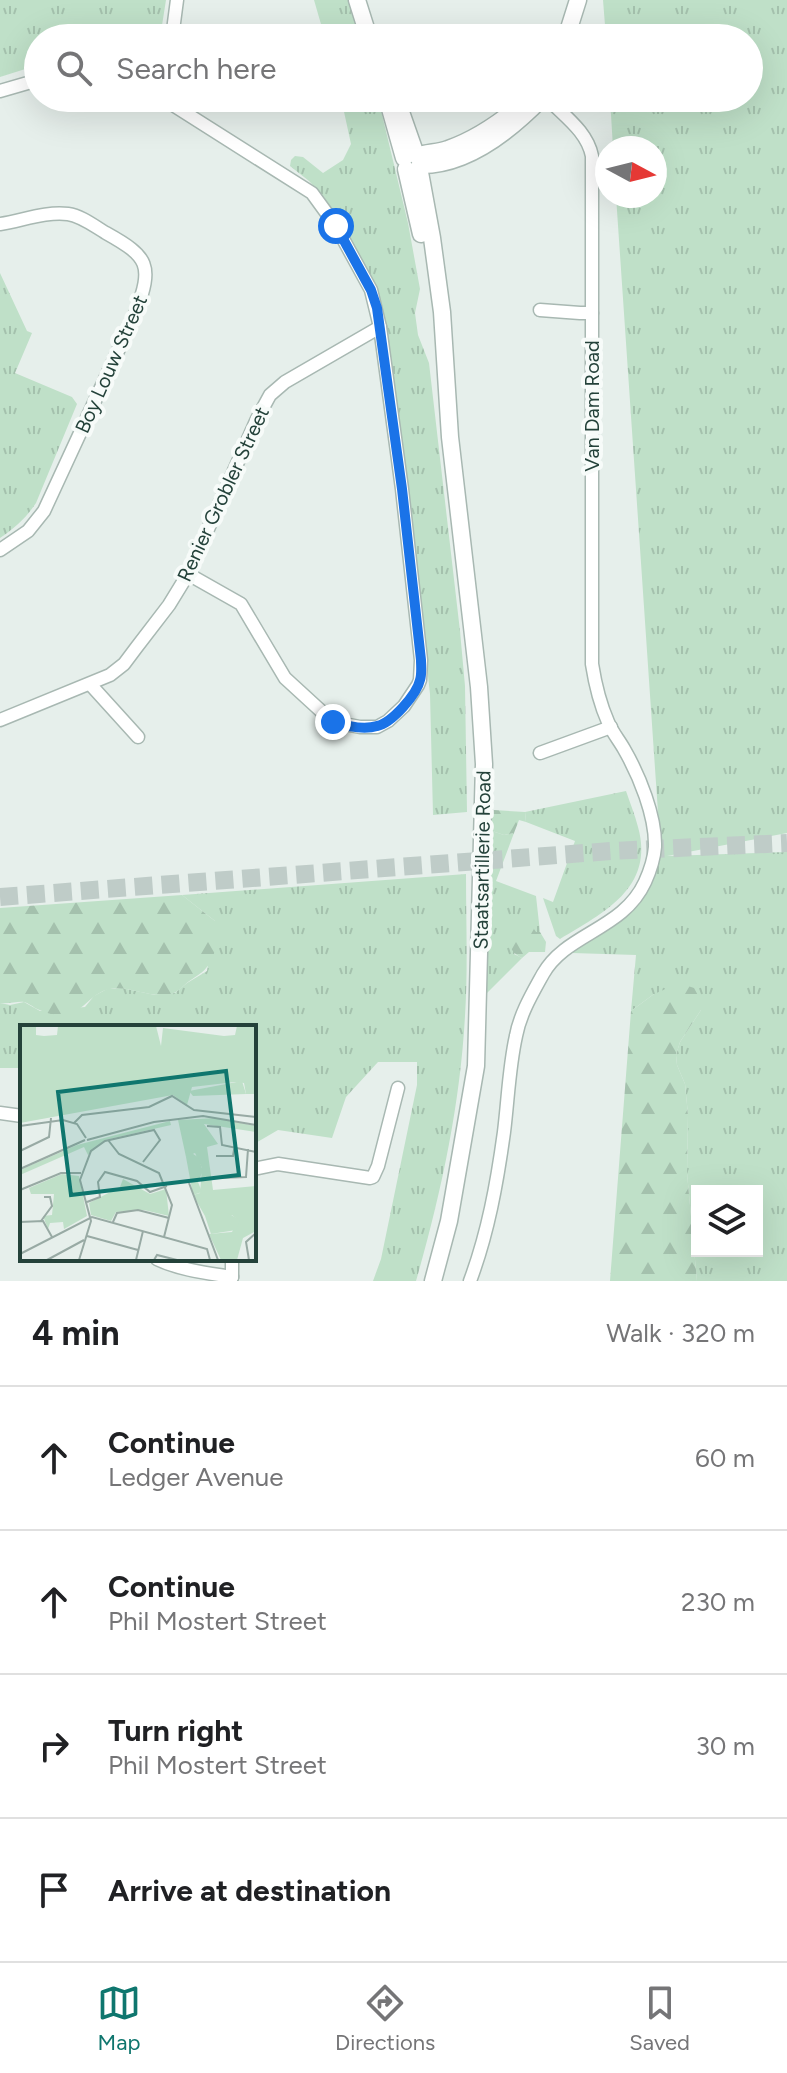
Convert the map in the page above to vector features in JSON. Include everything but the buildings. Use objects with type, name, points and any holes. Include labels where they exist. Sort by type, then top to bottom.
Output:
[{"type":"street","points":[[174,24],[177,0]]},
{"type":"street","points":[[357,0],[365,24]]},
{"type":"street","points":[[365,0],[373,24]]},
{"type":"street","points":[[570,24],[578,0]]},
{"type":"street","points":[[0,91],[24,84]]},
{"type":"street","points":[[185,112],[312,193],[336,226],[371,290],[380,327],[402,489],[421,660],[420,680],[404,706],[377,727],[333,722],[285,678],[241,604],[188,574]]},
{"type":"street","name":"Staatsartillerie Road","points":[[393,112],[414,162]]},
{"type":"street","name":"Staatsartillerie Road","points":[[401,112],[414,162],[440,300],[450,437],[479,687],[484,764],[476,1066],[449,1221],[433,1281]]},
{"type":"street","points":[[414,162],[475,138],[510,112]]},
{"type":"street","points":[[414,162],[430,165],[446,162],[483,146],[528,112]]},
{"type":"street","name":"Van Dam Road","points":[[470,1281],[493,1198],[516,1033],[527,1003],[548,965],[569,946],[629,907],[641,891],[655,850],[649,807],[629,759],[611,727],[592,664],[592,156],[583,134],[559,112]]},
{"type":"street","name":"Boy Louw Street","points":[[0,224],[56,214],[77,216],[130,246],[145,265],[147,277],[136,312],[44,511],[28,531],[0,550]]},
{"type":"street","points":[[540,310],[592,313]]},
{"type":"street","name":"Renier Grobler Street","points":[[0,720],[110,675],[124,664],[169,605],[188,574],[270,395],[285,382],[380,327]]},
{"type":"street","points":[[90,684],[138,737]]},
{"type":"street","points":[[540,753],[611,727]]},
{"type":"street","points":[[256,1169],[278,1164],[373,1177],[398,1088]]},
{"type":"street","points":[[0,1113],[20,1116]]},
{"type":"street","points":[[161,1261],[231,1279]]},
{"type":"green space","points":[[0,0],[166,0],[162,24],[24,24],[24,69],[0,77]]},
{"type":"green space","points":[[314,0],[348,0],[356,24],[321,24]]},
{"type":"green space","points":[[603,0],[787,0],[787,833],[667,856],[787,852],[787,1281],[697,1281],[695,1257],[763,1257],[763,1185],[691,1185],[691,1216],[687,1173],[688,1115],[685,1084],[676,1055],[680,1042],[701,1010],[654,994],[631,1011],[636,955],[572,953],[623,919],[638,905],[657,868],[659,827],[617,208],[667,208],[667,136],[612,136],[611,112],[763,112],[763,24],[605,24]]},
{"type":"green space","points":[[344,112],[381,112],[420,289],[415,313],[418,335],[429,363],[465,686],[467,812],[433,815],[430,694],[404,458],[382,305],[373,283],[324,197],[290,166],[295,156],[303,157],[323,173],[343,160],[351,144]]},
{"type":"green space","points":[[0,273],[27,331],[32,333],[15,373],[72,397],[77,404],[36,503],[20,522],[0,538]]},
{"type":"green space","points":[[626,791],[638,827],[641,848],[639,867],[622,896],[560,939],[556,936],[543,898],[553,902],[575,841],[526,822],[525,812]]},
{"type":"green space","points":[[494,810],[525,812],[526,822],[519,820],[514,833],[504,835],[492,831]]},
{"type":"green space","points":[[492,831],[504,835],[514,833],[496,881],[536,896],[540,932],[536,932],[514,954],[522,958],[487,993],[487,882]]},
{"type":"green space","points":[[466,874],[466,998],[459,1083],[434,1216],[416,1281],[373,1281],[381,1259],[417,1085],[417,1062],[378,1062],[346,1097],[332,1138],[278,1130],[256,1143],[256,1025],[20,1025],[20,1068],[0,1068],[0,1003],[10,1005],[24,1002],[40,1011],[85,1007],[94,996],[107,989],[122,988],[155,995],[175,993],[207,971],[215,921],[182,895]]},
{"type":"green space","points":[[182,895],[215,921],[218,938],[206,969],[176,992],[157,995],[114,988],[95,996],[77,1011],[62,1015],[54,1015],[24,1002],[0,1003],[0,908]]},
{"type":"green space","points":[[530,923],[546,942],[545,952],[529,952],[522,958],[510,945],[509,926]]},
{"type":"green space","points":[[675,985],[685,985],[694,988],[701,1001],[701,1010],[680,1042],[676,1055],[685,1084],[688,1115],[691,1257],[695,1257],[697,1281],[610,1281],[631,1011],[654,994]]},
{"type":"tunnel","points":[[0,897],[611,851],[787,843]]},
{"type":"route","points":[[333,722],[377,727],[388,721],[404,706],[418,685],[421,660],[377,308],[371,290],[336,226]]}]
